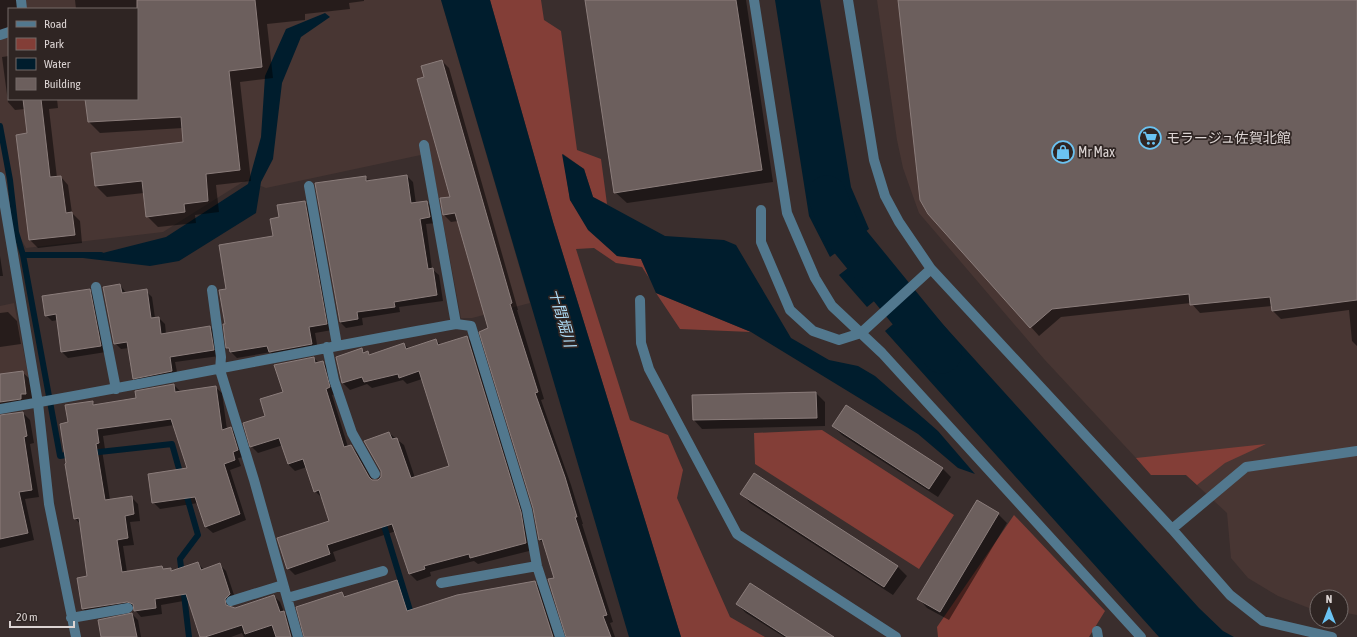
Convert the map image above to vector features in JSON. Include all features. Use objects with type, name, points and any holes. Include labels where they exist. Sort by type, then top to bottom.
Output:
[{"type":"street","points":[[754,0],[788,213],[815,278],[832,306],[864,331],[882,354],[1141,637]]},
{"type":"street","points":[[848,0],[876,167],[885,196],[899,222],[931,269],[1172,529],[1230,595],[1263,621],[1332,637]]},
{"type":"street","points":[[424,145],[456,324]]},
{"type":"street","points":[[0,177],[11,250],[38,403],[49,504],[76,637]]},
{"type":"street","points":[[309,186],[337,345]]},
{"type":"street","points":[[761,210],[761,242],[790,310],[813,331],[838,340],[864,331],[931,269]]},
{"type":"street","points":[[96,287],[116,388]]},
{"type":"street","points":[[212,290],[221,357],[220,370],[254,480],[298,637]]},
{"type":"street","points":[[640,300],[641,343],[649,368],[737,534],[896,637]]},
{"type":"street","points":[[0,409],[220,370],[337,345],[456,324],[471,326],[527,510],[538,566],[560,637]]},
{"type":"street","points":[[327,347],[334,380],[352,433],[375,474]]},
{"type":"street","points":[[1172,529],[1246,467],[1357,451]]},
{"type":"street","points":[[441,583],[538,566]]},
{"type":"street","points":[[287,598],[383,570]]},
{"type":"street","points":[[231,601],[283,585]]},
{"type":"street","points":[[71,618],[128,608]]},
{"type":"shaded area","points":[[0,0],[441,0],[530,303],[472,318],[461,318],[430,153],[266,188],[246,180],[163,232],[26,248],[0,201]]},
{"type":"shaded area","points":[[877,0],[1357,0],[1357,615],[1349,614],[1349,589],[1309,589],[1309,608],[1278,596],[1248,578],[1231,558],[1227,513],[1186,475],[1151,475],[1044,359],[919,213],[903,168],[897,140]]},
{"type":"shaded area","points":[[14,303],[33,399],[0,405],[0,306]]},
{"type":"green space","points":[[490,0],[541,0],[544,20],[561,31],[577,150],[601,159],[607,204],[593,197],[584,169],[563,154],[570,200],[617,256],[641,259],[649,278],[642,267],[616,263],[594,248],[576,249],[630,420],[668,435],[683,470],[677,498],[730,617],[765,637],[681,637],[553,222]]},
{"type":"green space","points":[[656,293],[751,332],[680,329]]},
{"type":"green space","points":[[822,430],[954,515],[919,569],[755,464],[754,433]]},
{"type":"green space","points":[[1266,444],[1225,463],[1197,485],[1186,475],[1151,475],[1136,458]]},
{"type":"green space","points":[[1014,515],[1105,611],[1089,637],[938,637],[937,627]]},
{"type":"water","name":"十間堀川","points":[[441,0],[490,0],[553,222],[681,637],[629,637]]},
{"type":"water","points":[[775,0],[820,0],[851,187],[869,229],[830,257],[809,216]]},
{"type":"water","points":[[325,13],[330,17],[301,37],[282,83],[273,159],[261,182],[256,213],[179,261],[150,266],[83,258],[166,237],[248,184],[261,137],[265,76],[286,29]]},
{"type":"water","points":[[562,154],[584,169],[593,197],[665,236],[724,240],[736,245],[791,338],[829,360],[858,366],[875,376],[938,431],[975,474],[958,468],[918,434],[751,332],[656,293],[641,259],[617,256],[588,230],[570,200]]},
{"type":"water","points":[[874,248],[903,277],[867,307],[839,275]]},
{"type":"water","points":[[921,300],[1199,608],[1223,631],[1234,637],[1159,637],[885,331]]},
{"type":"building","points":[[137,0],[255,0],[262,67],[229,71],[240,170],[206,174],[208,201],[184,204],[185,212],[146,217],[142,181],[95,186],[91,153],[183,142],[181,117],[88,122],[85,100],[138,100]]},
{"type":"building","points":[[585,0],[736,0],[762,170],[614,193]]},
{"type":"building","name":"モラージュ佐賀北館","points":[[898,0],[1357,0],[1357,300],[1272,311],[1270,297],[1190,305],[1189,294],[1052,309],[1030,328],[928,214],[920,200]]},
{"type":"building","points":[[442,60],[512,303],[510,304],[538,392],[535,393],[565,477],[577,517],[575,517],[607,615],[603,616],[611,637],[566,637],[548,579],[554,578],[542,539],[539,540],[533,508],[479,332],[488,328],[455,213],[443,215],[440,198],[450,197],[417,79],[424,77],[421,66]]},
{"type":"building","points":[[23,100],[41,100],[50,177],[61,176],[66,213],[72,212],[75,235],[29,240],[16,135],[27,133]]},
{"type":"building","points":[[407,175],[411,203],[427,201],[430,217],[420,219],[428,269],[433,268],[437,295],[394,302],[395,307],[357,312],[358,319],[340,322],[315,183],[366,176],[366,181]]},
{"type":"building","points":[[305,201],[327,324],[309,327],[312,344],[269,352],[267,346],[230,352],[229,348],[226,348],[223,324],[225,324],[219,290],[226,289],[219,245],[273,236],[270,219],[279,217],[277,205]]},
{"type":"building","points":[[120,284],[122,293],[147,289],[151,318],[159,317],[161,334],[210,326],[214,350],[170,357],[172,371],[133,379],[127,342],[114,344],[103,287]]},
{"type":"building","points":[[90,289],[101,346],[61,352],[56,314],[45,316],[42,296]]},
{"type":"building","points":[[467,336],[521,512],[526,543],[470,558],[469,554],[424,566],[425,569],[409,574],[392,524],[327,545],[330,554],[287,569],[277,538],[329,521],[319,490],[314,492],[303,459],[288,464],[279,438],[250,447],[243,423],[265,416],[260,399],[283,392],[274,365],[314,357],[315,363],[323,361],[330,387],[326,389],[344,447],[351,445],[369,477],[372,480],[378,480],[381,477],[381,471],[364,441],[389,432],[392,439],[397,438],[411,478],[449,466],[419,371],[399,378],[398,374],[364,382],[362,377],[342,383],[336,357],[362,348],[363,353],[368,351],[369,355],[404,343],[406,349],[436,339],[438,345]]},
{"type":"building","points":[[23,371],[26,394],[21,394],[21,399],[0,402],[0,374]]},
{"type":"building","points":[[174,384],[175,392],[216,386],[222,430],[231,427],[238,450],[233,452],[235,460],[224,464],[240,514],[205,527],[195,497],[152,503],[148,474],[187,468],[171,419],[97,429],[99,443],[96,444],[105,500],[132,496],[134,514],[125,516],[128,538],[117,540],[122,572],[162,566],[163,569],[171,568],[171,571],[198,562],[201,570],[220,563],[230,594],[225,599],[226,605],[235,608],[274,595],[280,612],[284,611],[291,637],[276,637],[272,625],[245,634],[242,625],[205,637],[200,637],[186,594],[155,599],[156,608],[134,611],[133,604],[127,602],[82,609],[77,578],[87,576],[79,518],[74,519],[65,464],[60,424],[68,422],[65,405],[93,401],[93,405],[136,398],[135,391]]},
{"type":"building","points":[[816,392],[817,418],[693,420],[692,395]]},
{"type":"building","points":[[846,405],[943,468],[929,489],[832,426]]},
{"type":"building","points":[[23,412],[27,436],[24,437],[32,490],[19,492],[28,533],[0,539],[0,415]]},
{"type":"building","points":[[754,473],[898,566],[884,587],[740,494]]},
{"type":"building","points":[[977,500],[999,513],[940,612],[917,599]]},
{"type":"building","points":[[397,580],[407,611],[457,595],[535,581],[553,637],[304,637],[296,607],[342,592],[344,597]]},
{"type":"building","points":[[750,583],[834,637],[787,637],[736,604]]},
{"type":"building","points":[[132,613],[137,637],[101,637],[98,620]]},
{"type":"waterway","points":[[0,126],[10,180],[16,232],[23,255],[60,456],[73,454]]},
{"type":"waterway","points":[[827,195],[840,229],[942,354]]},
{"type":"waterway","points":[[23,255],[101,255]]},
{"type":"waterway","points":[[90,453],[172,444],[181,476]]},
{"type":"waterway","points":[[182,575],[180,559],[198,535],[185,490]]},
{"type":"waterway","points":[[382,519],[412,617]]},
{"type":"waterway","points":[[183,586],[189,637]]},
{"type":"place","name":"モラージュ佐賀北館","points":[[1150,138]]},
{"type":"place","name":"Mr Max","points":[[1063,152]]}]
